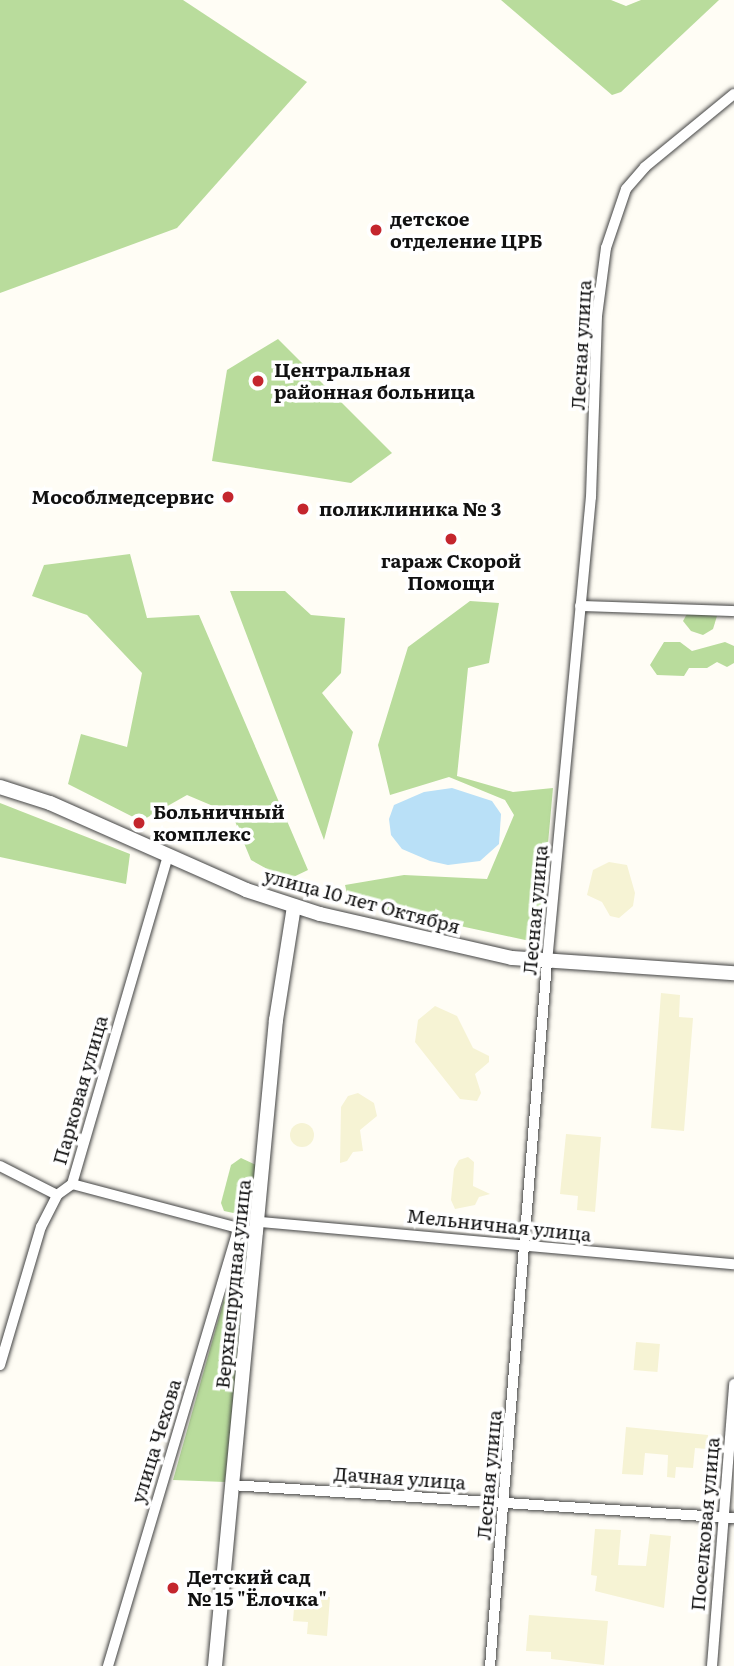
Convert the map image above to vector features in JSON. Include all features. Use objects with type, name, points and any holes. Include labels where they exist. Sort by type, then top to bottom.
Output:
[{"type":"street","name":"Лесная улица","points":[[490,1666],[527,1247],[547,962],[591,497],[597,316],[606,248],[626,189],[645,167],[734,94]]},
{"type":"street","points":[[580,606],[734,611]]},
{"type":"street","name":"улица 10 лет Октября","points":[[0,787],[50,803],[168,856],[294,906],[451,945],[547,962],[734,973]]},
{"type":"street","name":"Парковая улица","points":[[0,1365],[41,1227],[57,1195],[72,1184],[168,856]]},
{"type":"street","name":"Верхнепрудная улица","points":[[215,1666],[231,1485],[259,1227],[276,1020],[294,906]]},
{"type":"street","points":[[0,1166],[57,1195]]},
{"type":"street","name":"Мельничная улица","points":[[72,1184],[239,1227],[734,1264]]},
{"type":"street","name":"улица Чехова","points":[[108,1666],[239,1227]]},
{"type":"street","name":"Поселковая улица","points":[[712,1666],[729,1518],[734,1384]]},
{"type":"street","name":"Дачная улица","points":[[231,1485],[729,1518]]},
{"type":"shaded area","points":[[609,862],[627,865],[635,893],[633,906],[619,918],[610,916],[602,902],[587,895],[593,870]]},
{"type":"shaded area","points":[[661,993],[680,995],[679,1017],[693,1018],[684,1131],[651,1128]]},
{"type":"shaded area","points":[[435,1006],[457,1016],[473,1048],[489,1056],[489,1062],[475,1074],[481,1093],[477,1101],[460,1099],[415,1042],[418,1020]]},
{"type":"shaded area","points":[[358,1093],[374,1103],[377,1116],[360,1130],[363,1151],[353,1152],[347,1161],[340,1163],[341,1107],[348,1096]]},
{"type":"shaded area","points":[[297,1123],[307,1123],[314,1130],[314,1140],[307,1147],[297,1147],[290,1140],[290,1130]]},
{"type":"shaded area","points":[[566,1134],[601,1137],[595,1212],[577,1210],[578,1196],[560,1194]]},
{"type":"shaded area","points":[[468,1157],[474,1162],[473,1186],[490,1194],[479,1197],[475,1205],[455,1209],[451,1200],[454,1169],[459,1160]]},
{"type":"shaded area","points":[[636,1342],[660,1344],[657,1372],[634,1370]]},
{"type":"shaded area","points":[[626,1427],[708,1435],[707,1449],[695,1448],[693,1468],[676,1467],[675,1478],[667,1477],[668,1455],[645,1453],[643,1475],[622,1474]]},
{"type":"shaded area","points":[[595,1529],[621,1530],[618,1565],[646,1566],[650,1534],[671,1536],[664,1608],[595,1591],[597,1576],[591,1575]]},
{"type":"shaded area","points":[[295,1595],[330,1597],[327,1636],[307,1634],[308,1622],[293,1621]]},
{"type":"shaded area","points":[[529,1615],[608,1621],[604,1665],[551,1659],[551,1652],[526,1651]]},
{"type":"green space","points":[[0,0],[183,0],[307,82],[177,228],[0,293]]},
{"type":"green space","points":[[501,0],[611,0],[626,6],[641,0],[719,0],[621,92],[612,95]]},
{"type":"green space","points":[[278,339],[392,453],[351,483],[212,461],[227,370]]},
{"type":"green space","points":[[130,554],[147,618],[199,615],[308,870],[287,880],[251,860],[232,814],[187,795],[141,821],[68,784],[81,734],[127,747],[142,673],[87,615],[32,596],[44,565]]},
{"type":"green space","points":[[230,591],[285,591],[311,615],[345,618],[341,673],[322,693],[353,732],[324,840]]},
{"type":"green space","points":[[470,601],[499,603],[489,663],[468,668],[457,776],[513,792],[553,788],[539,943],[349,902],[345,885],[404,875],[487,879],[514,815],[505,800],[449,777],[390,795],[378,745],[408,647]]},
{"type":"green space","points":[[688,612],[717,616],[713,629],[703,635],[691,631],[683,621]]},
{"type":"green space","points":[[664,642],[680,642],[692,651],[725,642],[734,646],[734,663],[727,667],[717,662],[707,668],[689,668],[684,676],[657,675],[650,665]]},
{"type":"green space","points":[[0,803],[130,854],[126,884],[0,857]]},
{"type":"green space","points":[[241,1158],[256,1165],[253,1201],[249,1212],[243,1215],[224,1211],[221,1203],[231,1165]]},
{"type":"green space","points":[[241,1239],[249,1240],[225,1482],[173,1480]]},
{"type":"water","points":[[452,788],[492,801],[501,814],[499,844],[480,861],[448,865],[430,861],[402,849],[391,835],[389,819],[394,805],[424,792]]},
{"type":"place","name":"детское отделение ЦРБ","points":[[376,230]]},
{"type":"place","name":"Центральная районная больница","points":[[258,381]]},
{"type":"place","name":"Мособлмедсервис","points":[[228,497]]},
{"type":"place","name":"поликлиника № 3","points":[[303,509]]},
{"type":"place","name":"гараж Скорой Помощи","points":[[451,539]]},
{"type":"place","name":"Больничный комплекс","points":[[139,823]]},
{"type":"place","name":"Детский сад № 15 \"Ёлочка\"","points":[[173,1588]]}]
